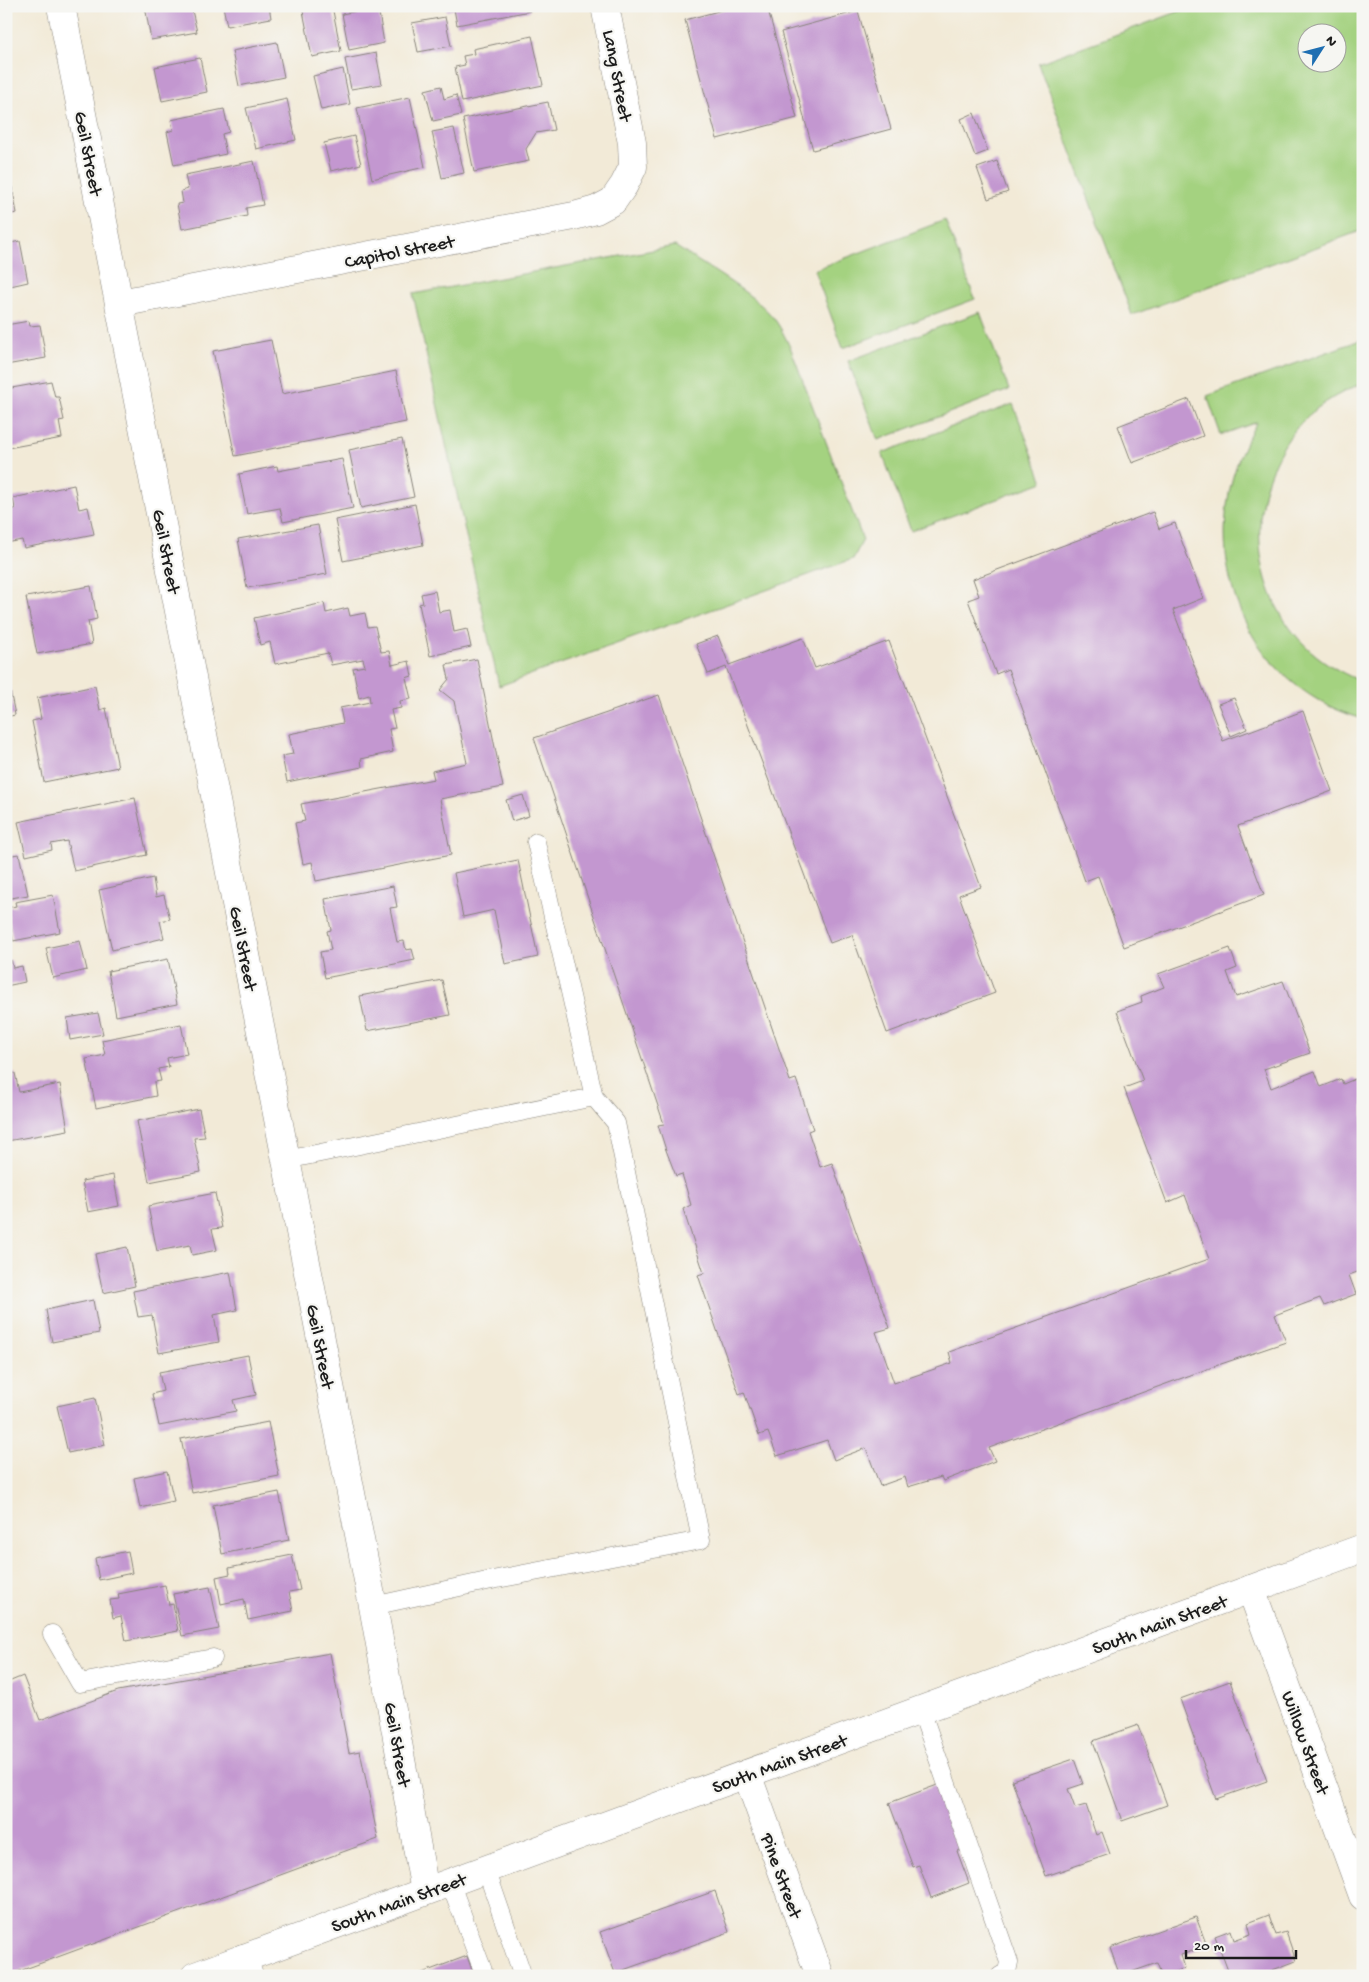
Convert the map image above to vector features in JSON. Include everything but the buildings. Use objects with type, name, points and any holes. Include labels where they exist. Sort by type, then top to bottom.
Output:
[{"type":"street","name":"Geil Street","points":[[61,6],[373,1606],[425,1892]]},
{"type":"street","name":"Lang Street","points":[[606,6],[632,143]]},
{"type":"street","name":"Capitol Street","points":[[120,303],[596,210],[613,201],[624,186],[633,167],[632,143]]},
{"type":"street","name":"South Main Street","points":[[195,1976],[246,1967],[450,1882],[1363,1548]]},
{"type":"street","name":"Willow Street","points":[[1251,1589],[1363,1896]]},
{"type":"street","name":"Pine Street","points":[[747,1774],[820,1976]]},
{"type":"lane","points":[[373,1606],[487,1581],[701,1540],[616,1123],[594,1096],[536,842]]},
{"type":"lane","points":[[286,1160],[400,1138],[594,1096]]},
{"type":"lane","points":[[52,1634],[80,1682],[213,1658]]},
{"type":"lane","points":[[921,1710],[1009,1962],[1007,1972],[1000,1976]]},
{"type":"lane","points":[[486,1869],[523,1976]]},
{"type":"lane","points":[[450,1882],[485,1976]]},
{"type":"green space","points":[[1194,6],[1363,6],[1363,230],[1132,315],[1038,63]]},
{"type":"green space","points":[[945,220],[975,299],[843,348],[814,270]]},
{"type":"green space","points":[[675,246],[751,297],[777,323],[791,349],[863,540],[853,559],[499,686],[413,294]]},
{"type":"green space","points":[[980,312],[1009,390],[878,440],[848,361]]},
{"type":"green space","points":[[1363,339],[1363,383],[1317,408],[1295,430],[1278,457],[1266,486],[1260,516],[1260,548],[1266,578],[1277,607],[1294,633],[1322,660],[1339,671],[1363,682],[1363,719],[1318,700],[1282,672],[1254,638],[1235,598],[1226,555],[1226,510],[1237,465],[1257,422],[1221,435],[1207,396]]},
{"type":"green space","points":[[1013,404],[1043,482],[911,531],[882,453]]}]
